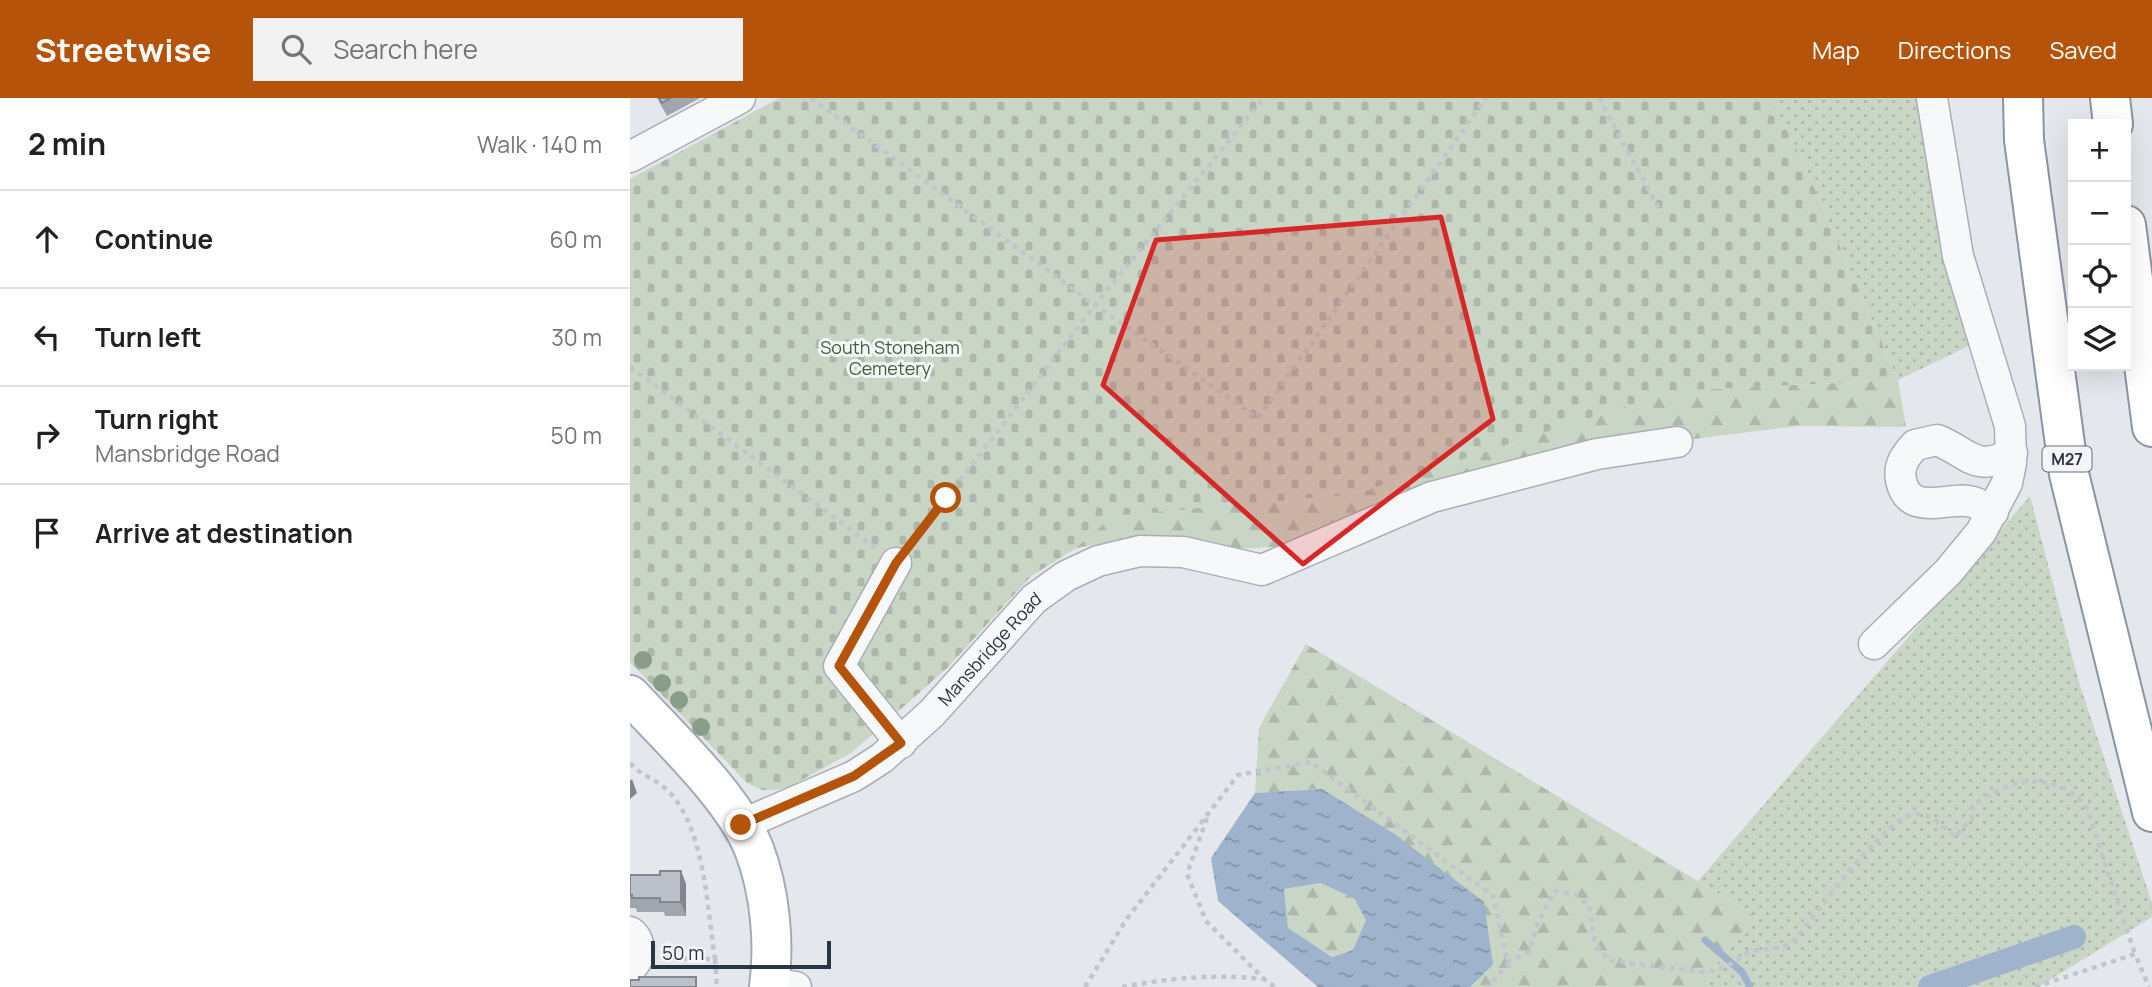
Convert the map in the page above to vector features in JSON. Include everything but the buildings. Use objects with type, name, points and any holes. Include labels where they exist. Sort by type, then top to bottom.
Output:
[{"type":"main road","name":"M27","points":[[2023,98],[2024,140],[2069,474],[2152,812]]},
{"type":"main road","points":[[2110,98],[2112,119]]},
{"type":"main road","points":[[2129,245],[2152,427]]},
{"type":"main road","points":[[630,695],[716,789],[754,849],[765,890],[778,985]]},
{"type":"street","points":[[630,157],[740,98]]},
{"type":"street","points":[[1874,644],[1948,572],[1981,532],[2007,483],[2011,453],[2007,414],[1958,256],[1932,98]]},
{"type":"street","points":[[1993,512],[1972,502],[1932,504],[1912,499],[1902,485],[1901,466],[1915,445],[1927,441],[1946,443],[1980,463],[2001,460],[2011,453]]},
{"type":"street","name":"Mansbridge Road","points":[[741,825],[854,776],[901,743],[932,713],[1034,599],[1066,576],[1098,561],[1139,551],[1183,552],[1262,570],[1432,497],[1597,454],[1677,442]]},
{"type":"street","points":[[896,563],[839,666],[901,743]]},
{"type":"path","points":[[811,98],[1095,305],[1258,418],[1486,98]]},
{"type":"path","points":[[630,366],[896,563],[1095,305],[1264,98]]},
{"type":"path","points":[[1599,98],[1661,212]]},
{"type":"path","points":[[1085,987],[1125,920],[1238,775],[1311,762],[1493,896],[1508,965],[1487,987]]},
{"type":"path","points":[[630,763],[638,772],[665,788],[680,807],[698,844],[717,987]]},
{"type":"path","points":[[1507,962],[1529,951],[1538,922],[1555,891],[1576,895],[1589,906],[1595,944],[1611,961],[1705,972],[1724,968],[1750,951],[1782,947],[1793,942],[1850,868],[1877,841],[1912,815],[1922,814],[1933,819],[1955,837],[1972,818],[1972,806],[1989,793],[2037,780],[2062,788],[2084,804],[2135,954],[2149,987]]},
{"type":"path","points":[[1208,814],[1187,874],[1206,921],[1275,987]]},
{"type":"path","points":[[633,953],[715,959]]},
{"type":"path","points":[[2035,987],[2135,954]]},
{"type":"path","points":[[1122,987],[1177,978],[1238,976],[1264,979]]},
{"type":"highlighted area","points":[[1441,217],[1493,419],[1303,564],[1103,385],[1156,240]]},
{"type":"green space","name":"South Stoneham Cemetery","points":[[779,98],[1770,98],[1803,162],[1898,380],[1673,391],[1355,494],[1113,516],[1076,548],[1031,576],[947,668],[852,752],[791,786],[762,790],[747,783],[630,662],[630,179]]},
{"type":"green space","points":[[1770,98],[1930,98],[1975,343],[1898,380],[1803,162]]},
{"type":"green space","points":[[1898,380],[1906,427],[1798,426],[1549,457],[1288,546],[1234,549],[1146,536],[1076,548],[1031,576],[947,668],[852,752],[791,786],[762,790],[747,783],[770,703],[1095,497],[1355,494],[1673,391]]},
{"type":"green space","points":[[2030,496],[2078,679],[2152,903],[2152,917],[2038,987],[1707,987],[1709,973],[1757,917],[1698,881]]},
{"type":"green space","points":[[1306,644],[1757,917],[1709,973],[1707,987],[1470,987],[1493,965],[1322,789],[1255,793],[1259,728]]},
{"type":"green space","points":[[1320,883],[1355,898],[1366,920],[1353,950],[1332,957],[1288,929],[1284,889]]},
{"type":"water","points":[[1322,789],[1396,835],[1484,902],[1493,965],[1470,987],[1318,987],[1218,901],[1211,858],[1255,793]],"holes":[[[1320,883],[1354,898],[1366,920],[1353,950],[1332,957],[1288,928],[1284,889]]]},
{"type":"waterway","points":[[1930,987],[2074,937]]},
{"type":"waterway","points":[[1705,940],[1742,972],[1750,987]]},
{"type":"route","points":[[741,825],[854,776],[901,743],[839,666],[896,563],[946,498]]}]
